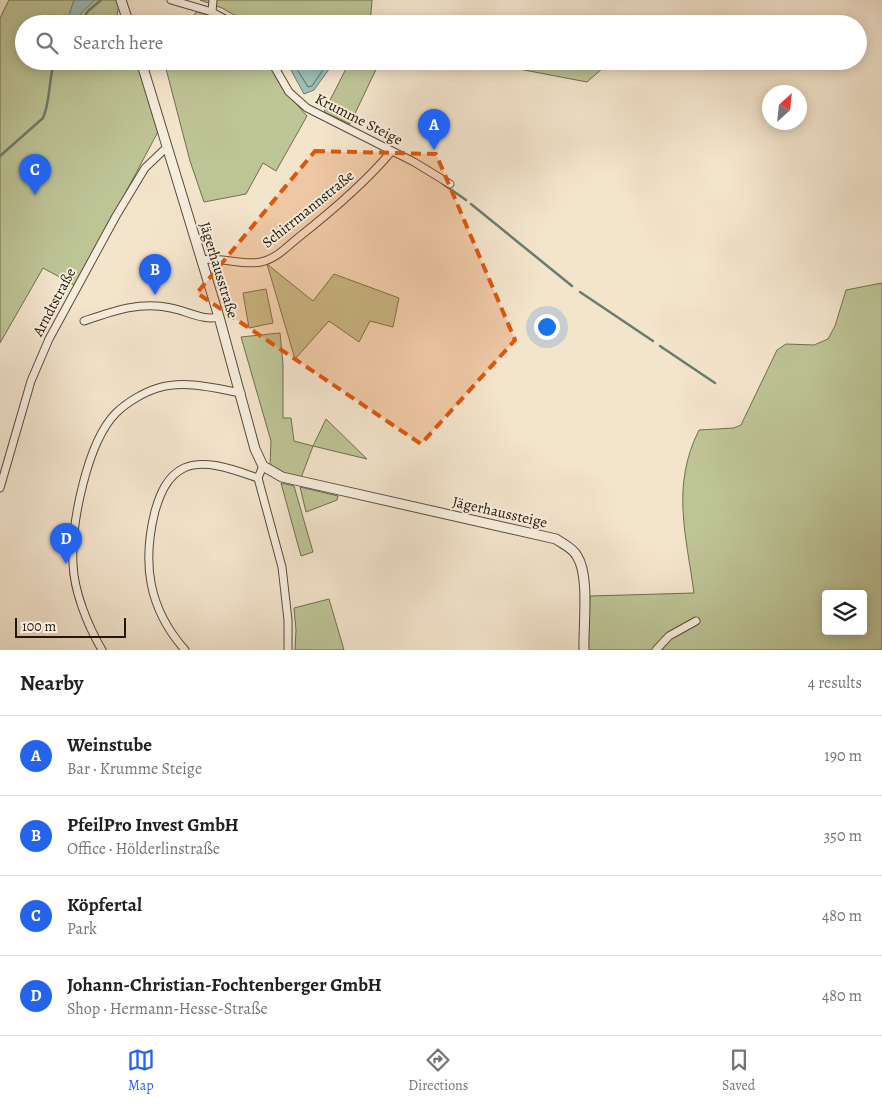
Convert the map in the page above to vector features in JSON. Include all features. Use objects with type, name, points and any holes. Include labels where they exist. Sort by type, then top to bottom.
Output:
[{"type":"street","points":[[120,0],[126,15]]},
{"type":"street","points":[[171,0],[218,15]]},
{"type":"street","points":[[212,12],[213,0]]},
{"type":"street","name":"Jägerhausstraße","points":[[144,70],[219,317],[255,449],[264,466]]},
{"type":"street","name":"Krumme Steige","points":[[276,70],[289,92],[297,101],[391,152],[414,162],[450,184]]},
{"type":"street","name":"Arndtstraße","points":[[0,488],[31,381],[49,339],[116,216],[145,168],[167,147]]},
{"type":"street","name":"Schirrmannstraße","points":[[201,260],[213,258],[232,263],[251,264],[264,262],[278,254],[326,216],[376,170],[391,152]]},
{"type":"street","points":[[84,321],[132,306],[150,305],[171,308],[210,319],[219,317]]},
{"type":"street","points":[[102,650],[88,620],[73,566],[73,531],[83,485],[99,438],[116,413],[157,388],[186,384],[241,393]]},
{"type":"street","points":[[185,650],[165,621],[151,589],[148,543],[162,491],[170,478],[184,468],[198,464],[230,469],[258,478]]},
{"type":"street","points":[[264,466],[258,478],[282,567],[288,620],[288,650]]},
{"type":"street","name":"Jägerhaussteige","points":[[264,466],[282,477],[556,539],[577,554],[583,576],[584,650]]},
{"type":"street","points":[[656,650],[669,636],[696,621]]},
{"type":"highlighted area","points":[[315,151],[436,154],[515,340],[421,444],[197,293]]},
{"type":"green space","points":[[9,0],[121,0],[118,15],[15,15],[15,70],[139,70],[161,126],[76,286],[43,268],[0,343],[0,18]]},
{"type":"green space","points":[[200,0],[372,0],[371,15],[234,15]]},
{"type":"green space","points":[[197,11],[207,15],[194,15]]},
{"type":"green space","points":[[166,70],[272,70],[282,88],[307,116],[276,171],[263,163],[246,194],[204,202],[190,161]]},
{"type":"green space","points":[[345,70],[376,70],[350,124],[324,112]]},
{"type":"green space","points":[[524,70],[601,70],[587,82]]},
{"type":"green space","points":[[267,264],[313,301],[334,274],[399,298],[393,327],[370,321],[359,342],[329,321],[295,359]]},
{"type":"green space","points":[[882,283],[882,650],[588,650],[590,596],[694,593],[685,530],[683,491],[690,451],[699,430],[734,428],[741,425],[777,350],[786,344],[814,345],[828,339],[835,326],[846,290]]},
{"type":"green space","points":[[266,289],[273,323],[249,328],[243,293]]},
{"type":"green space","points":[[280,333],[283,364],[283,418],[291,418],[294,441],[313,446],[301,478],[285,475],[270,466],[271,441],[241,337]]},
{"type":"green space","points":[[326,419],[367,459],[313,446]]},
{"type":"green space","points":[[281,483],[294,486],[313,552],[301,556]]},
{"type":"green space","points":[[300,487],[338,496],[337,500],[306,512]]},
{"type":"green space","points":[[329,599],[344,650],[295,650],[294,608]]},
{"type":"water","points":[[74,0],[95,0],[80,15],[69,15]]},
{"type":"water","points":[[291,70],[328,70],[314,90],[304,94]]},
{"type":"waterway","points":[[86,15],[101,0]]},
{"type":"waterway","points":[[0,156],[43,118],[47,105],[52,70]]},
{"type":"waterway","points":[[443,184],[466,200]]},
{"type":"waterway","points":[[471,204],[572,286]]},
{"type":"waterway","points":[[580,292],[653,341]]},
{"type":"waterway","points":[[660,346],[715,383]]},
{"type":"place","name":"Weinstube","points":[[434,150]]},
{"type":"place","name":"Köpfertal","points":[[35,195]]},
{"type":"place","name":"PfeilPro Invest GmbH","points":[[155,295]]},
{"type":"place","name":"Johann-Christian-Fochtenberger GmbH","points":[[66,564]]}]
